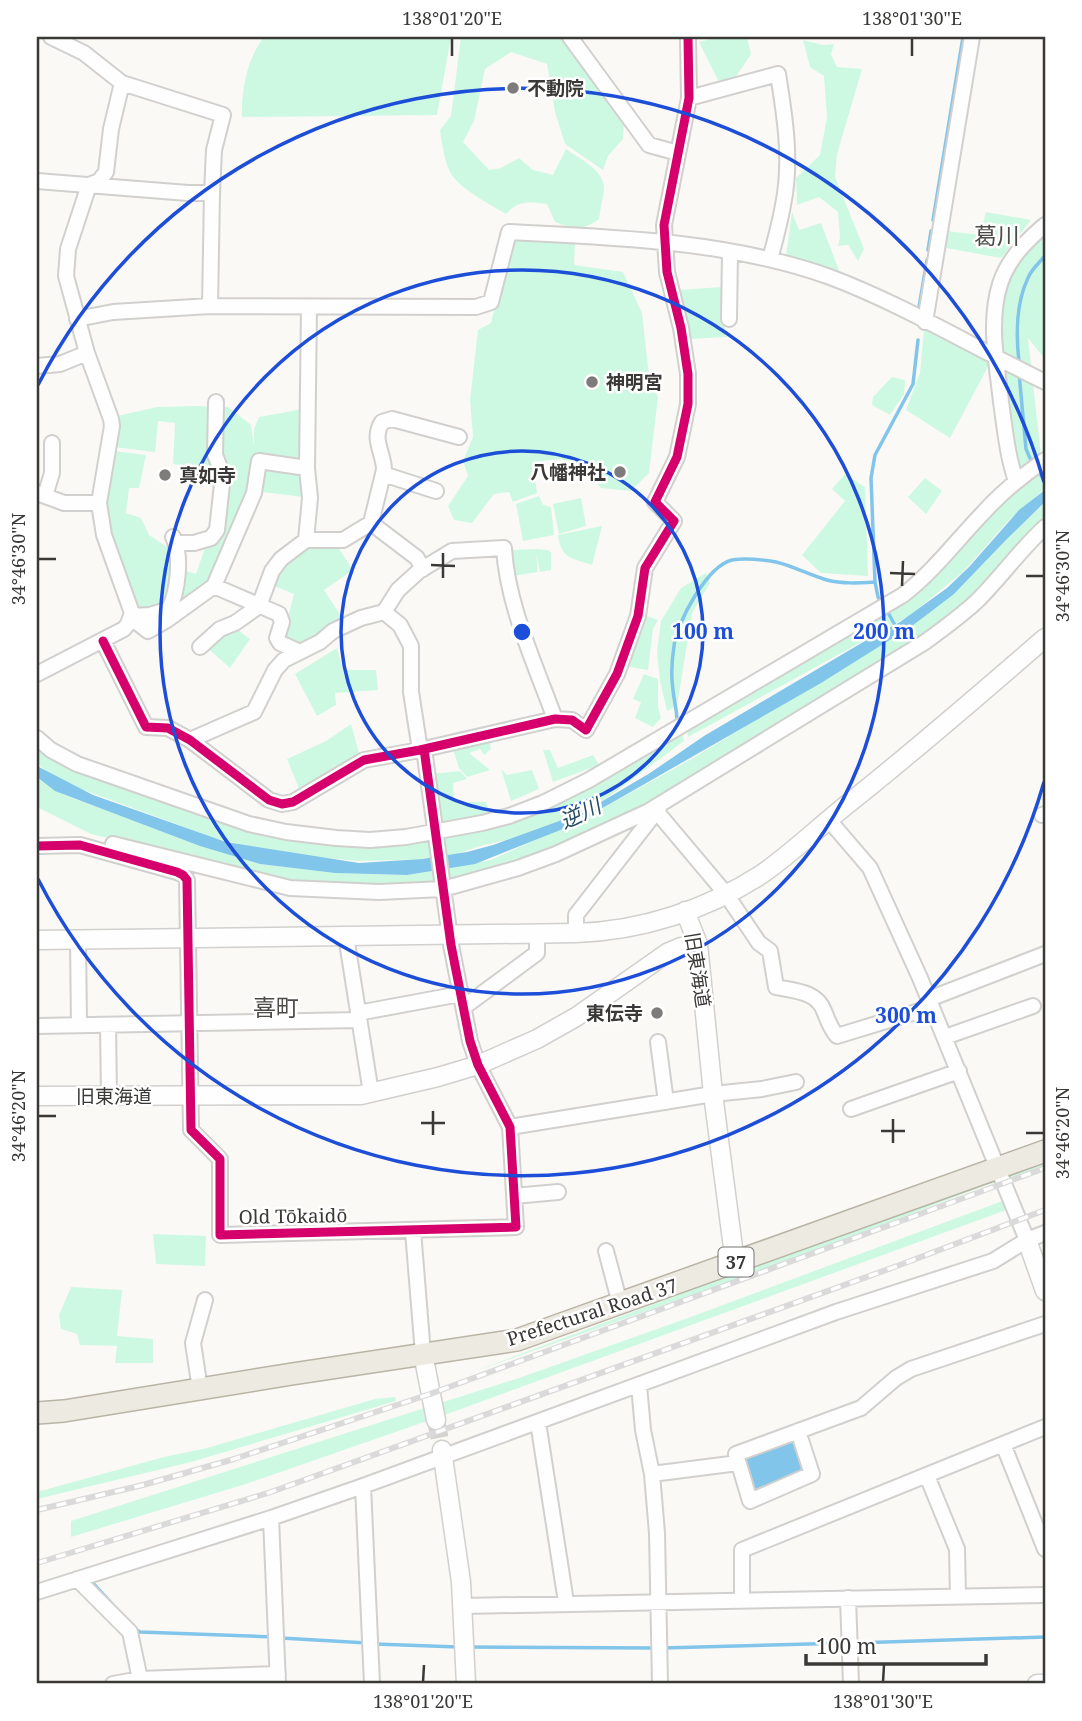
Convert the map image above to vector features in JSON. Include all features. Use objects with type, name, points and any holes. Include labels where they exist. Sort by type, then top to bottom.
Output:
[{"type":"main road","name":"Prefectural Road 37","points":[[37,1413],[517,1340],[1045,1151]]},
{"type":"street","points":[[51,37],[83,52],[122,83],[223,115],[214,150],[210,306]]},
{"type":"street","points":[[570,37],[649,145],[678,153]]},
{"type":"street","points":[[103,641],[146,727],[168,728],[190,740],[269,800],[282,804],[293,802],[364,760],[422,750],[555,719],[572,720],[586,730],[617,674],[638,616],[645,568],[674,520],[656,502],[677,457],[688,404],[688,374],[681,328],[667,272],[664,225],[689,98],[688,37]]},
{"type":"street","points":[[925,322],[972,37]]},
{"type":"street","points":[[689,98],[778,74],[785,114],[787,163],[784,204],[770,258]]},
{"type":"street","points":[[89,185],[99,181],[106,172],[111,129],[122,83]]},
{"type":"street","points":[[37,181],[212,193]]},
{"type":"street","points":[[89,185],[68,249],[68,289],[87,353],[110,411],[112,426],[99,503],[104,535],[131,617],[148,631],[214,586],[254,493],[259,461],[307,468]]},
{"type":"street","points":[[1022,477],[1009,461],[994,338],[996,304],[1000,283],[1010,263],[1027,241],[1045,225]]},
{"type":"street","points":[[77,319],[113,312],[210,306],[476,307],[491,302],[509,232],[666,243],[770,258],[830,277],[874,295],[1045,382]]},
{"type":"street","points":[[729,319],[730,253]]},
{"type":"street","points":[[306,540],[310,498],[307,468],[309,307]]},
{"type":"street","points":[[37,366],[60,364],[87,353]]},
{"type":"street","points":[[131,617],[169,609],[176,596],[175,540],[194,543],[211,538],[217,530],[223,475],[215,455],[216,402]]},
{"type":"street","points":[[200,647],[220,629],[235,623],[259,606],[272,572],[281,559],[306,540],[343,540],[371,523],[383,474],[384,462],[377,441],[382,422],[392,419],[459,437]]},
{"type":"street","points":[[52,443],[52,473],[41,495],[64,503],[99,503]]},
{"type":"street","points":[[37,738],[51,750],[77,764],[249,824],[286,832],[359,839],[406,837],[435,834],[509,816],[566,791],[677,729],[893,601],[919,583],[984,511],[1043,461]]},
{"type":"street","points":[[383,474],[436,491]]},
{"type":"street","points":[[371,523],[417,558],[423,569]]},
{"type":"street","points":[[99,849],[113,844],[290,888],[379,892],[442,886],[518,868],[659,808],[950,625],[978,600],[1045,527]]},
{"type":"street","points":[[190,740],[254,712],[275,670],[285,660],[320,642],[333,631],[361,618],[383,612],[398,590],[423,569],[452,551],[504,548],[513,600],[555,719]]},
{"type":"street","points":[[214,586],[279,614],[282,622],[277,638],[280,643],[300,652]]},
{"type":"street","points":[[383,612],[400,625],[411,646],[411,692],[449,935],[470,1041],[478,1065],[510,1127],[514,1196],[558,1192]]},
{"type":"street","points":[[37,674],[124,629],[131,617]]},
{"type":"street","name":"旧東海道","points":[[735,1263],[713,1094],[698,944],[685,911],[726,894],[763,873],[925,742],[1045,638]]},
{"type":"street","points":[[659,808],[726,894],[759,943],[770,951],[776,987],[812,995],[821,1002],[831,1030],[837,1036],[931,1003],[1045,954]]},
{"type":"street","points":[[576,933],[576,915],[659,808]]},
{"type":"street","points":[[828,819],[870,869],[931,1003],[1045,1291]]},
{"type":"street","points":[[37,846],[80,845],[99,849],[183,875],[187,880],[191,1097]]},
{"type":"street","points":[[37,940],[576,933],[621,930],[685,911]]},
{"type":"street","points":[[37,1026],[189,1024],[359,1016],[462,1000],[537,953],[537,934]]},
{"type":"street","points":[[346,936],[371,1093]]},
{"type":"street","points":[[78,940],[79,1025]]},
{"type":"street","name":"旧東海道","points":[[37,1096],[191,1097],[371,1093],[478,1065],[537,1039],[576,1017],[674,949],[698,944]]},
{"type":"street","points":[[945,1037],[1033,1006]]},
{"type":"street","points":[[108,1025],[110,1096]]},
{"type":"street","points":[[658,1042],[666,1102]]},
{"type":"street","points":[[851,1109],[959,1072]]},
{"type":"street","points":[[510,1127],[796,1082]]},
{"type":"street","name":"Old Tōkaidō","points":[[191,1097],[191,1130],[220,1159],[220,1235],[516,1227],[514,1196]]},
{"type":"street","points":[[413,1231],[423,1354],[436,1420]]},
{"type":"street","points":[[37,1592],[363,1486],[442,1454],[538,1422],[836,1312],[993,1261],[1027,1240],[1045,1233]]},
{"type":"street","points":[[606,1251],[620,1304]]},
{"type":"street","points":[[200,1389],[193,1343],[205,1300]]},
{"type":"street","points":[[798,1431],[812,1474],[750,1501],[736,1454],[798,1431],[861,1408],[896,1378],[911,1369],[1045,1324]]},
{"type":"street","points":[[639,1385],[643,1430],[652,1474],[657,1534],[660,1684]]},
{"type":"street","points":[[538,1422],[566,1602]]},
{"type":"street","points":[[743,1599],[743,1550],[1045,1427]]},
{"type":"street","points":[[1003,1444],[1045,1549]]},
{"type":"street","points":[[442,1454],[463,1606],[466,1684]]},
{"type":"street","points":[[652,1474],[738,1463]]},
{"type":"street","points":[[927,1476],[957,1549],[958,1596]]},
{"type":"street","points":[[363,1486],[372,1684]]},
{"type":"street","points":[[113,1684],[140,1679],[278,1679],[271,1518]]},
{"type":"street","points":[[77,1579],[130,1632],[140,1679]]},
{"type":"street","points":[[463,1606],[1045,1595]]},
{"type":"street","points":[[848,1598],[851,1684]]},
{"type":"street","points":[[1037,1684],[1045,1684]]},
{"type":"green space","points":[[264,37],[451,37],[437,115],[242,117],[246,75],[253,55]]},
{"type":"green space","points":[[461,37],[566,37],[596,77],[624,123],[623,139],[608,156],[603,170],[565,144],[555,112],[547,64],[511,52],[485,69],[474,121],[463,142],[489,170],[501,168],[519,158],[533,170],[553,175],[566,149],[597,171],[604,183],[599,219],[583,227],[567,226],[555,222],[547,204],[535,203],[520,204],[506,214],[454,178],[446,162],[440,130],[451,116]]},
{"type":"green space","points":[[719,37],[747,37],[751,54],[733,81],[719,82],[699,42]]},
{"type":"green space","points":[[803,40],[823,45],[834,44],[831,54],[837,67],[862,69],[837,154],[835,177],[864,249],[858,261],[848,245],[838,246],[838,212],[819,197],[797,205],[796,178],[820,155],[827,117],[824,76],[810,67]]},
{"type":"green space","points":[[792,212],[799,230],[821,223],[841,276],[786,256]]},
{"type":"green space","points":[[986,212],[1031,220],[1001,258],[946,248],[947,231],[980,235]]},
{"type":"green space","points":[[1045,233],[1045,359],[1028,338],[1041,455],[1020,478],[995,325],[1008,280],[1022,256]]},
{"type":"green space","points":[[512,236],[575,240],[574,265],[623,272],[642,313],[649,376],[658,397],[649,473],[631,491],[601,488],[586,471],[572,462],[555,459],[533,463],[537,493],[513,502],[509,492],[494,494],[472,523],[454,520],[448,506],[468,476],[463,461],[473,437],[470,400],[478,330],[491,323]]},
{"type":"green space","points":[[722,287],[720,315],[728,337],[690,339],[677,290]]},
{"type":"green space","points":[[924,329],[990,363],[950,438],[906,410],[920,373]]},
{"type":"green space","points":[[892,377],[905,380],[904,394],[890,415],[872,405],[873,397]]},
{"type":"green space","points":[[157,407],[228,407],[251,425],[254,446],[254,429],[259,417],[303,409],[303,497],[255,491],[212,583],[191,598],[141,618],[116,557],[105,500],[114,451],[146,455],[139,488],[129,488],[126,513],[141,518],[149,535],[170,549],[180,569],[196,574],[206,545],[217,530],[216,482],[188,478],[189,466],[173,464],[175,423],[158,421],[155,452],[114,447],[117,416]]},
{"type":"green space","points":[[1045,466],[1045,489],[1010,519],[963,572],[909,616],[688,737],[687,730],[889,608],[999,503]]},
{"type":"green space","points":[[845,474],[865,487],[868,576],[821,573],[802,555],[845,501],[832,489]]},
{"type":"green space","points":[[925,478],[942,491],[926,514],[908,497]]},
{"type":"green space","points":[[539,496],[543,505],[551,507],[554,535],[523,541],[516,504]]},
{"type":"green space","points":[[581,498],[586,526],[559,534],[553,504]]},
{"type":"green space","points":[[1045,503],[1045,520],[981,595],[937,629],[908,644],[658,799],[576,845],[434,886],[313,887],[91,834],[37,807],[37,777],[60,793],[75,799],[260,864],[335,873],[407,875],[491,860],[589,816],[693,758],[912,626],[960,588]]},
{"type":"green space","points":[[602,526],[592,565],[573,559],[562,549],[558,535]]},
{"type":"green space","points":[[308,542],[337,546],[353,570],[324,590],[343,619],[300,645],[282,640],[294,594],[272,585],[278,564]]},
{"type":"green space","points":[[513,550],[548,550],[551,553],[551,570],[540,572],[536,554],[538,572],[512,576],[508,555]]},
{"type":"green space","points":[[706,573],[710,583],[692,613],[677,706],[667,711],[657,652],[661,621],[681,588]]},
{"type":"green space","points":[[641,614],[658,620],[653,629],[648,670],[625,666]]},
{"type":"green space","points":[[234,627],[250,639],[230,668],[205,646]]},
{"type":"green space","points":[[337,648],[343,670],[376,670],[378,690],[335,693],[336,705],[317,716],[295,674]]},
{"type":"green space","points":[[644,674],[658,679],[658,707],[661,718],[653,727],[635,718],[641,702],[633,699]]},
{"type":"green space","points":[[351,724],[360,757],[300,791],[287,759],[326,741]]},
{"type":"green space","points":[[682,733],[684,741],[607,798],[571,817],[449,857],[401,860],[358,861],[281,854],[214,838],[81,789],[53,776],[37,764],[37,744],[279,834],[445,836],[472,832],[503,822]]},
{"type":"green space","points":[[489,737],[491,749],[484,755],[480,749],[469,753],[490,770],[467,777],[459,768],[452,746]]},
{"type":"green space","points":[[543,750],[550,750],[558,768],[593,755],[599,765],[553,782]]},
{"type":"green space","points":[[501,769],[507,775],[532,770],[539,789],[511,801]]},
{"type":"green space","points":[[460,771],[467,779],[453,783],[454,802],[486,802],[488,809],[502,809],[502,814],[438,827],[430,774]]},
{"type":"green space","points":[[1045,1158],[1045,1168],[984,1186],[780,1264],[470,1373]]},
{"type":"green space","points":[[1005,1200],[1009,1209],[450,1413],[249,1483],[71,1537],[71,1521],[519,1378]]},
{"type":"green space","points":[[153,1234],[206,1236],[205,1266],[156,1264]]},
{"type":"green space","points":[[71,1287],[122,1290],[117,1336],[153,1339],[153,1363],[115,1363],[117,1346],[80,1345],[77,1334],[61,1329],[59,1315]]},
{"type":"green space","points":[[395,1397],[396,1401],[191,1462],[37,1499],[37,1492],[207,1448],[375,1399]]},
{"type":"water","points":[[1045,490],[1045,502],[954,594],[912,626],[821,683],[573,825],[475,864],[407,875],[335,873],[260,864],[200,846],[55,791],[37,777],[37,766],[93,795],[226,842],[359,863],[422,859],[493,845],[584,812],[650,773],[704,736],[900,622],[947,588],[1019,510]]},
{"type":"water","points":[[789,1442],[795,1444],[803,1472],[759,1491],[752,1489],[742,1463],[746,1458]]},
{"type":"waterway","points":[[933,220],[963,37]]},
{"type":"waterway","points":[[928,250],[931,231]]},
{"type":"waterway","points":[[1019,362],[1017,331],[1021,298],[1029,275],[1045,256]]},
{"type":"waterway","points":[[918,313],[927,260]]},
{"type":"waterway","points":[[677,721],[672,685],[676,636],[695,596],[722,564],[737,559],[766,561],[833,581],[875,582],[871,478],[875,455],[913,384],[918,340]]},
{"type":"waterway","points":[[1019,373],[1026,449],[1033,465]]},
{"type":"waterway","points":[[1038,471],[1045,481]]},
{"type":"waterway","points":[[875,582],[881,603]]},
{"type":"waterway","points":[[886,609],[896,627]]},
{"type":"waterway","points":[[90,1580],[113,1605]]},
{"type":"waterway","points":[[135,1629],[140,1632],[273,1637]]},
{"type":"waterway","points":[[854,1643],[1045,1637]]},
{"type":"waterway","points":[[281,1638],[367,1643]]},
{"type":"waterway","points":[[662,1648],[846,1643]]},
{"type":"waterway","points":[[375,1644],[458,1647]]},
{"type":"waterway","points":[[469,1647],[654,1648]]},
{"type":"tunnel","points":[[436,1420],[442,1450]]},
{"type":"railway","points":[[37,1510],[143,1485],[234,1459],[430,1394],[1045,1168]]},
{"type":"railway","points":[[37,1563],[271,1492],[1045,1210]]},
{"type":"cycle path","points":[[103,641],[146,727],[168,728],[190,740],[269,800],[282,804],[293,802],[364,760],[555,719],[572,720],[586,730],[617,674],[638,616],[645,568],[674,521],[655,502],[677,457],[688,404],[688,374],[681,328],[667,272],[664,225],[689,98],[688,37]]},
{"type":"cycle path","points":[[37,846],[80,845],[177,872],[187,880],[191,1130],[220,1159],[220,1235],[516,1227],[510,1127],[478,1065],[470,1041],[451,945],[424,749]]},
{"type":"place","name":"不動院","points":[[513,88]]},
{"type":"place","name":"神明宮","points":[[592,382]]},
{"type":"place","name":"八幡神社","points":[[620,472]]},
{"type":"place","name":"真如寺","points":[[165,475]]},
{"type":"place","name":"東伝寺","points":[[657,1013]]},
{"type":"district","name":"葛川","points":[[997,235]]},
{"type":"district","name":"喜町","points":[[276,1007]]},
{"type":"water label","name":"逆川","points":[[580,813]]}]
